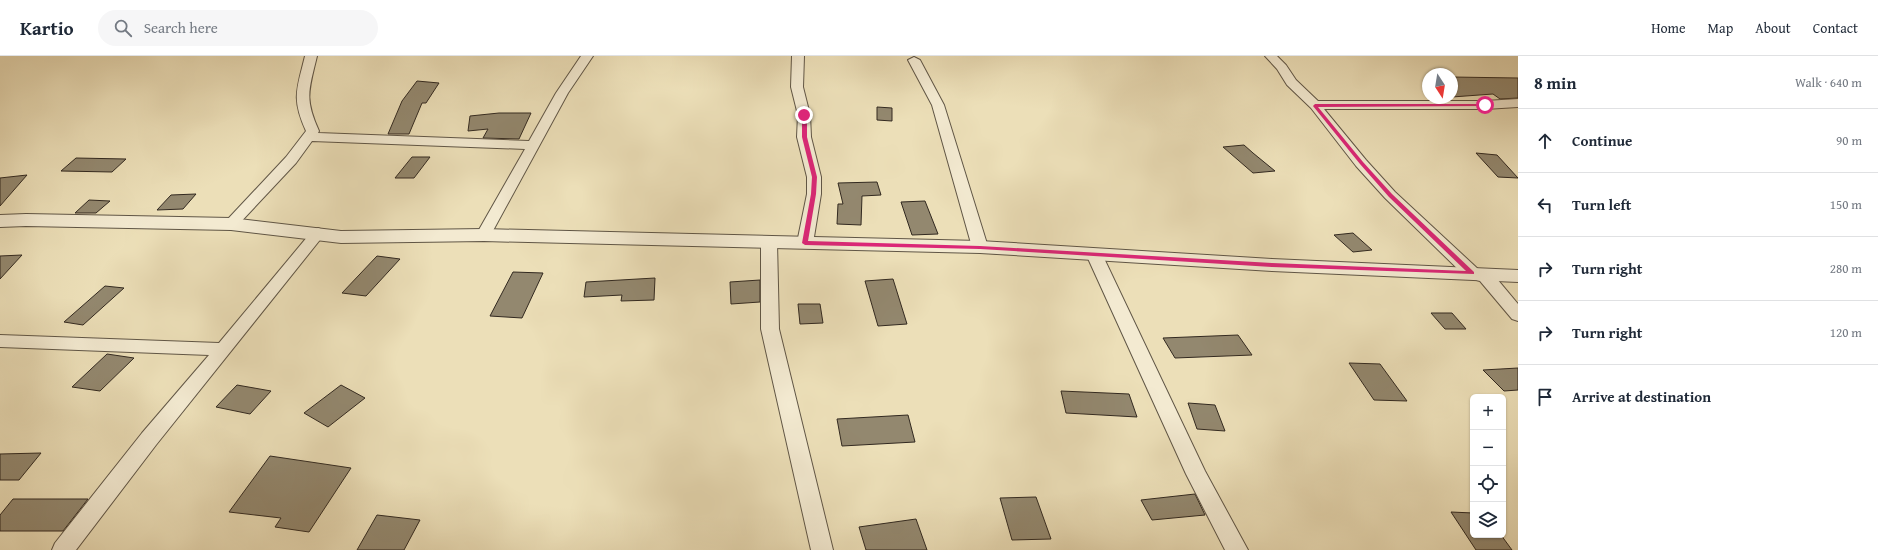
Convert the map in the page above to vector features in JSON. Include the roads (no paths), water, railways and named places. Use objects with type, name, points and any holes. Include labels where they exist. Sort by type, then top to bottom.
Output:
[{"type":"street","points":[[231,224],[310,138],[313,131],[301,107],[301,92],[312,56]]},
{"type":"street","points":[[484,235],[562,93],[587,56]]},
{"type":"street","points":[[798,56],[796,87],[804,115],[804,137],[814,177],[814,194],[805,243]]},
{"type":"street","points":[[1271,56],[1299,91],[1315,105],[1390,196],[1472,273],[1486,277],[1518,315]]},
{"type":"street","points":[[914,60],[938,105],[960,172],[980,247]]},
{"type":"street","points":[[1315,105],[1485,105],[1518,103]]},
{"type":"street","points":[[310,138],[534,145]]},
{"type":"street","points":[[0,221],[26,220],[231,224],[318,233],[341,237],[484,235],[980,247],[1272,265],[1518,276]]},
{"type":"street","points":[[63,550],[149,439],[318,233]]},
{"type":"street","points":[[769,242],[770,329],[822,550]]},
{"type":"street","points":[[1094,254],[1196,474],[1237,550]]},
{"type":"street","points":[[0,341],[223,349]]}]
